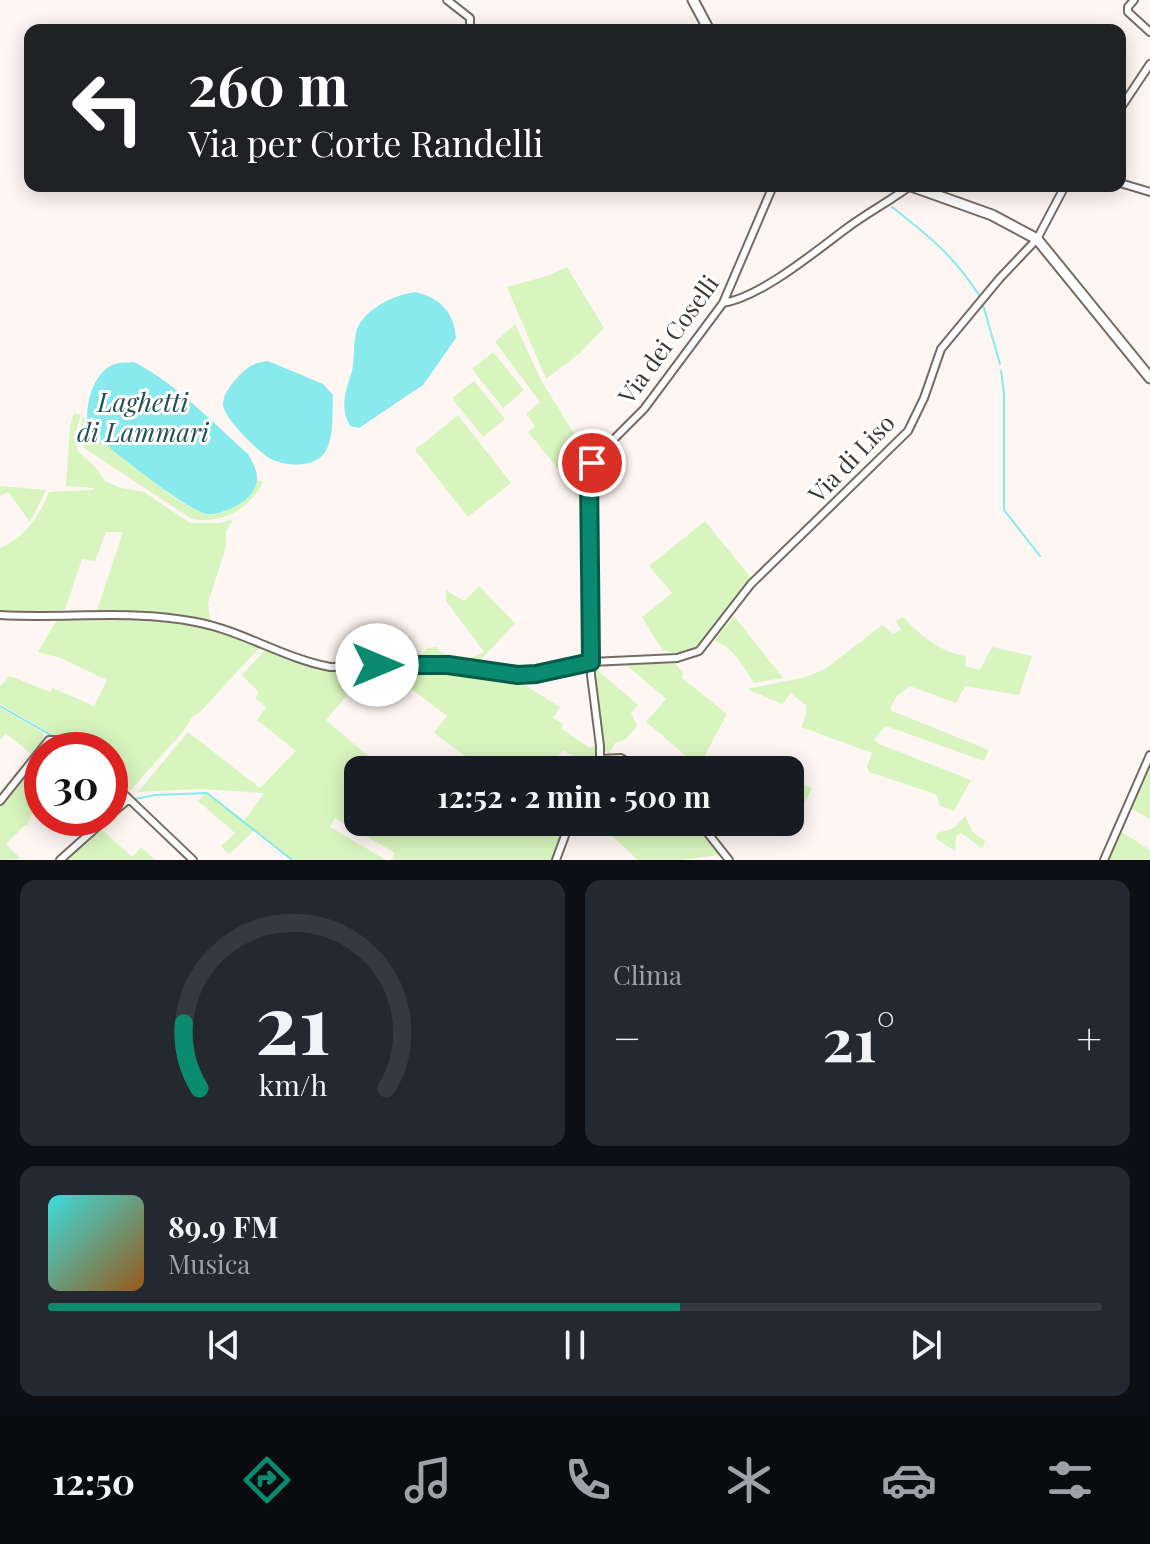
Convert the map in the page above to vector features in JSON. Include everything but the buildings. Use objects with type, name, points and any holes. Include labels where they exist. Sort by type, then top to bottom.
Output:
[{"type":"street","points":[[447,0],[470,18],[470,24]]},
{"type":"street","points":[[693,0],[706,24]]},
{"type":"street","points":[[1134,0],[1128,12],[1150,32]]},
{"type":"street","points":[[1126,100],[1150,64]]},
{"type":"street","points":[[1126,185],[1150,192]]},
{"type":"street","name":"Via dei Coselli","points":[[591,662],[589,473],[594,460],[644,409],[723,303],[770,192]]},
{"type":"street","points":[[723,303],[765,284],[816,253],[848,227],[902,192]]},
{"type":"street","points":[[928,192],[992,215],[1037,239],[1150,378]]},
{"type":"street","name":"Via di Liso","points":[[0,615],[106,614],[197,622],[247,636],[311,663],[330,667],[448,665],[518,675],[591,662],[677,658],[699,651],[751,584],[908,431],[924,398],[941,349],[1037,239],[1062,192]]},
{"type":"street","points":[[591,662],[600,756]]},
{"type":"street","points":[[1104,860],[1150,755]]},
{"type":"street","points":[[0,801],[24,771]]},
{"type":"street","points":[[129,799],[193,860]]},
{"type":"street","points":[[60,860],[87,836]]},
{"type":"street","points":[[556,860],[565,836]]},
{"type":"street","points":[[710,836],[729,860]]},
{"type":"green space","points":[[567,267],[604,328],[580,353],[546,379],[507,287]]},
{"type":"green space","points":[[515,324],[541,380],[589,458],[565,477],[528,432],[535,426],[526,414],[540,402],[495,342]]},
{"type":"green space","points":[[493,352],[524,390],[503,408],[472,369]]},
{"type":"green space","points":[[474,381],[505,419],[483,437],[452,398]]},
{"type":"green space","points":[[74,413],[81,415],[75,433],[77,450],[105,481],[144,492],[190,523],[221,523],[231,519],[226,531],[226,547],[208,603],[210,619],[214,623],[157,614],[97,610],[123,532],[106,532],[95,561],[82,559],[65,610],[0,612],[0,548],[17,538],[30,525],[49,492],[94,488],[66,486],[70,426]]},
{"type":"green space","points":[[83,414],[89,431],[164,490],[203,513],[211,515],[235,506],[258,480],[263,482],[250,500],[234,513],[214,519],[192,519],[84,448],[78,435]]},
{"type":"green space","points":[[458,415],[511,483],[468,517],[415,450]]},
{"type":"green space","points":[[0,486],[46,490],[30,522],[8,492],[0,496]]},
{"type":"green space","points":[[705,521],[751,578],[699,647],[675,653],[662,650],[642,617],[672,593],[649,566]]},
{"type":"green space","points":[[479,586],[515,623],[477,664],[381,659],[387,650],[423,654],[427,648],[437,647],[441,653],[471,658],[484,652],[446,601],[446,590],[464,601]]},
{"type":"green space","points":[[60,615],[123,617],[185,624],[244,638],[260,647],[191,718],[185,729],[130,791],[128,732],[48,732],[0,704],[0,686],[10,676],[50,692],[53,688],[94,706],[107,680],[61,658],[38,652]]},
{"type":"green space","points":[[734,616],[783,678],[754,683],[732,653],[714,641]]},
{"type":"green space","points":[[903,617],[932,642],[966,656],[965,666],[980,670],[992,647],[1032,656],[1019,695],[965,686],[956,703],[910,686],[897,696],[890,708],[989,750],[984,761],[886,726],[874,739],[879,744],[971,780],[954,811],[940,806],[937,796],[932,793],[869,772],[867,767],[872,753],[801,727],[806,716],[806,705],[791,693],[782,704],[747,689],[802,678],[824,670],[882,625],[893,634],[901,630],[896,621]]},
{"type":"green space","points":[[265,650],[307,664],[370,668],[326,720],[368,756],[344,756],[344,823],[335,818],[330,827],[386,860],[293,860],[255,830],[229,854],[221,846],[235,833],[198,801],[205,794],[211,795],[244,821],[264,793],[200,789],[138,792],[188,732],[260,788],[296,751],[257,720],[266,707],[255,698],[259,692],[242,675]]},
{"type":"green space","points":[[673,661],[683,673],[682,678],[727,714],[704,756],[684,756],[646,722],[666,699],[624,663]]},
{"type":"green space","points":[[379,664],[451,666],[510,676],[560,707],[553,718],[563,724],[562,729],[590,748],[597,745],[596,756],[573,756],[563,750],[558,756],[465,756],[434,733],[447,716]]},
{"type":"green space","points":[[596,669],[638,705],[631,713],[637,726],[625,740],[615,743],[609,754],[603,750],[594,674]]},
{"type":"green space","points":[[0,708],[42,732],[24,732],[24,748],[6,733],[0,740]]},
{"type":"green space","points":[[1150,763],[1150,819],[1130,808]]},
{"type":"green space","points":[[24,773],[24,826],[6,844],[21,859],[0,860],[0,803]]},
{"type":"green space","points":[[804,785],[812,788],[804,801]]},
{"type":"green space","points":[[965,816],[973,832],[985,841],[983,849],[961,833],[956,836],[955,851],[936,839],[937,833],[954,828]]},
{"type":"green space","points":[[1120,831],[1150,850],[1150,860],[1106,860]]},
{"type":"green space","points":[[89,836],[109,836],[132,857],[141,847],[155,860],[63,860]]},
{"type":"green space","points":[[366,836],[561,836],[554,860],[391,860],[395,853]]},
{"type":"green space","points":[[612,836],[706,836],[720,855],[680,860],[638,860]]},
{"type":"water","points":[[416,292],[433,298],[445,308],[456,338],[423,385],[359,428],[350,426],[345,412],[345,398],[359,325],[380,305]]},
{"type":"water","name":"Laghetti di Lammari","points":[[268,361],[323,384],[333,395],[332,426],[327,449],[312,462],[290,464],[271,459],[243,435],[225,411],[224,397],[234,381],[251,366]]},
{"type":"water","name":"Laghetti di Lammari","points":[[134,362],[180,393],[248,454],[257,479],[248,498],[218,513],[207,514],[196,510],[89,431],[87,413],[91,393],[100,375],[115,364]]},
{"type":"waterway","points":[[892,207],[940,247],[979,295]]},
{"type":"waterway","points":[[983,305],[1000,364]]},
{"type":"waterway","points":[[1001,371],[1004,393],[1004,510],[1040,556]]},
{"type":"waterway","points":[[0,706],[46,732]]},
{"type":"waterway","points":[[135,799],[207,793],[292,860]]},
{"type":"route","points":[[377,665],[448,665],[518,675],[591,662],[589,473],[592,463]]}]
